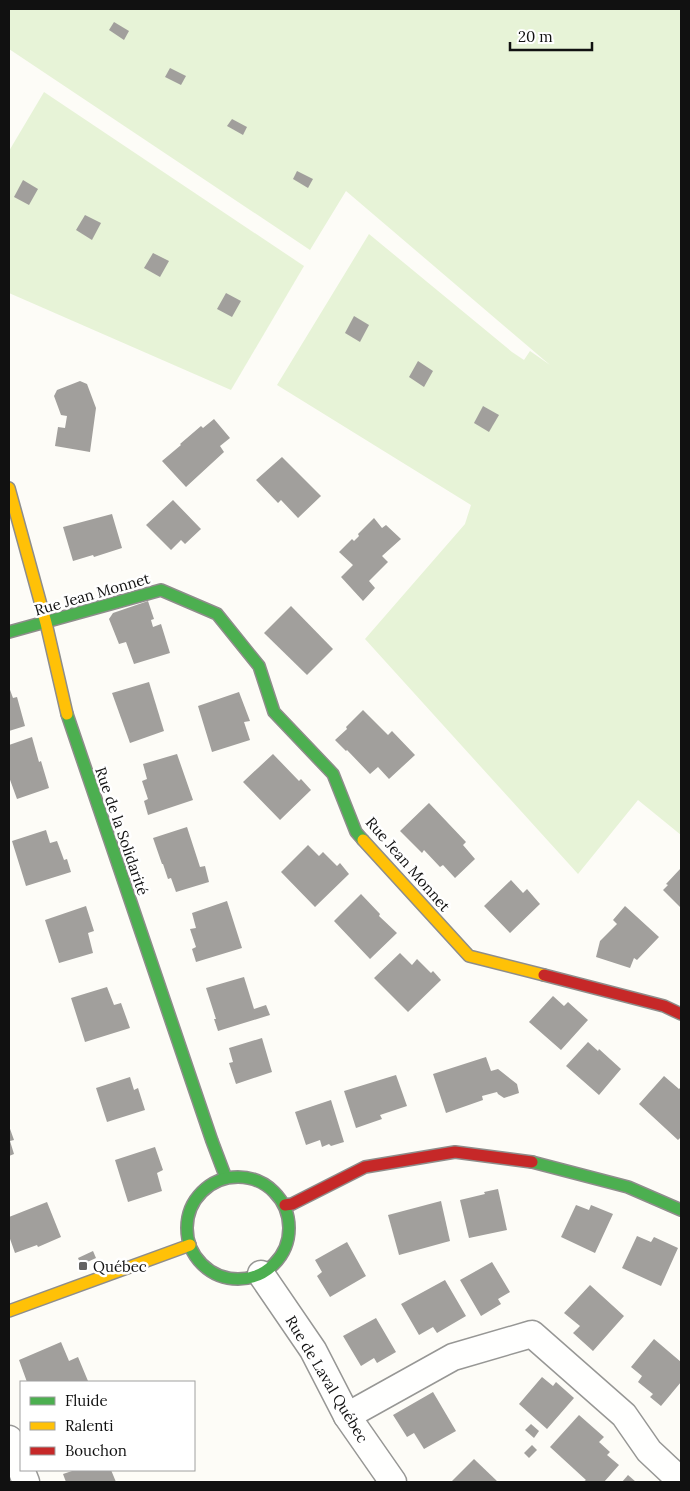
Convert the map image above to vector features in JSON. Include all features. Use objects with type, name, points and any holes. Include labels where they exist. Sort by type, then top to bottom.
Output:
[{"type":"street","name":"Rue de la Solidarité","points":[[9,488],[46,623],[64,705],[208,1132],[226,1178]]},
{"type":"street","name":"Rue Jean Monnet","points":[[9,632],[161,590],[218,614],[259,666],[274,712],[333,774],[356,832],[468,956],[664,1006],[681,1014]]},
{"type":"street","points":[[285,1205],[292,1204],[365,1167],[455,1152],[551,1166],[628,1187],[681,1210]]},
{"type":"street","points":[[243,1176],[260,1181],[274,1190],[285,1205],[290,1220],[287,1244],[284,1252],[274,1265],[261,1274],[244,1279],[227,1278],[211,1272],[198,1260],[190,1245],[187,1228],[189,1211],[198,1196],[210,1185],[226,1178],[243,1176]]},
{"type":"street","points":[[9,1311],[190,1245]]},
{"type":"street","name":"Rue de Laval Québec","points":[[261,1274],[313,1350],[347,1416],[393,1482]]},
{"type":"street","points":[[347,1416],[453,1356],[532,1334],[624,1415],[649,1451],[681,1481]]},
{"type":"street","points":[[9,1439],[20,1467]]},
{"type":"green space","points":[[9,9],[681,9],[681,835],[638,800],[578,874],[365,639],[465,524],[471,505],[277,385],[369,234],[512,352],[524,360],[530,351],[550,365],[346,191],[310,250],[9,49]]},
{"type":"green space","points":[[44,92],[304,266],[231,390],[9,293],[9,151]]},
{"type":"building","points":[[114,22],[129,31],[124,40],[109,30]]},
{"type":"building","points":[[170,68],[186,76],[181,85],[165,77]]},
{"type":"building","points":[[232,119],[247,127],[243,135],[227,126]]},
{"type":"building","points":[[297,171],[313,179],[308,188],[293,179]]},
{"type":"building","points":[[23,180],[38,189],[29,205],[14,197]]},
{"type":"building","points":[[85,215],[101,223],[92,240],[76,230]]},
{"type":"building","points":[[153,253],[169,261],[160,277],[144,268]]},
{"type":"building","points":[[226,293],[241,301],[232,317],[217,309]]},
{"type":"building","points":[[354,316],[369,325],[360,342],[345,333]]},
{"type":"building","points":[[418,361],[433,371],[424,387],[409,377]]},
{"type":"building","points":[[80,381],[87,384],[96,408],[90,452],[55,446],[58,427],[65,428],[67,416],[61,415],[54,396],[57,390]]},
{"type":"building","points":[[483,406],[499,415],[489,432],[474,423]]},
{"type":"building","points":[[214,419],[230,438],[220,446],[224,452],[186,487],[162,461],[201,426],[203,428]]},
{"type":"building","points":[[282,457],[321,496],[298,518],[281,500],[278,503],[256,480]]},
{"type":"building","points":[[173,500],[201,529],[185,544],[181,540],[171,550],[146,525]]},
{"type":"building","points":[[112,514],[122,548],[94,557],[93,555],[73,561],[63,527]]},
{"type":"building","points":[[374,518],[382,528],[386,525],[401,539],[382,556],[388,562],[369,581],[375,588],[363,601],[341,577],[353,565],[339,552],[352,539],[354,541],[359,536],[358,534]]},
{"type":"building","points":[[148,601],[154,619],[151,620],[153,627],[161,624],[170,653],[134,664],[126,642],[119,644],[109,619],[113,613]]},
{"type":"building","points":[[291,606],[333,649],[307,675],[264,633]]},
{"type":"building","points":[[149,682],[164,731],[130,743],[112,693]]},
{"type":"building","points":[[9,687],[13,698],[17,697],[25,726],[9,731]]},
{"type":"building","points":[[239,692],[250,721],[244,722],[250,740],[212,752],[198,706]]},
{"type":"building","points":[[363,710],[388,735],[392,731],[415,755],[389,779],[378,767],[370,774],[335,740]]},
{"type":"building","points":[[32,737],[49,788],[17,799],[9,777],[9,745]]},
{"type":"building","points":[[177,754],[193,800],[148,815],[144,801],[148,799],[142,781],[147,779],[143,764]]},
{"type":"building","points":[[273,754],[299,781],[301,779],[311,790],[280,820],[243,782]]},
{"type":"building","points":[[429,803],[466,842],[463,845],[475,859],[455,878],[443,865],[440,867],[424,850],[422,853],[400,831]]},
{"type":"building","points":[[187,827],[200,867],[205,866],[209,882],[176,892],[171,878],[168,879],[153,838]]},
{"type":"building","points":[[46,830],[50,843],[57,841],[64,860],[67,859],[71,872],[26,886],[12,841]]},
{"type":"building","points":[[308,845],[319,856],[323,852],[337,866],[340,863],[349,874],[315,907],[281,872]]},
{"type":"building","points":[[681,868],[681,908],[663,890]]},
{"type":"building","points":[[511,880],[523,893],[527,889],[540,904],[510,933],[484,906]]},
{"type":"building","points":[[361,894],[380,914],[379,916],[397,933],[370,959],[334,921]]},
{"type":"building","points":[[227,901],[242,948],[196,962],[192,949],[196,947],[190,929],[196,928],[192,913]]},
{"type":"building","points":[[86,906],[94,931],[88,933],[93,953],[59,963],[45,920]]},
{"type":"building","points":[[625,906],[659,937],[637,960],[634,958],[630,968],[596,957],[600,941],[617,924],[613,920]]},
{"type":"building","points":[[400,953],[412,965],[417,959],[431,973],[433,971],[441,980],[408,1012],[374,978]]},
{"type":"building","points":[[244,977],[254,1009],[266,1005],[270,1015],[218,1031],[206,988]]},
{"type":"building","points":[[107,987],[114,1005],[121,1003],[130,1028],[85,1042],[71,998]]},
{"type":"building","points":[[553,996],[564,1006],[568,1002],[588,1020],[561,1050],[529,1022]]},
{"type":"building","points":[[262,1038],[272,1072],[236,1084],[229,1063],[233,1062],[229,1048]]},
{"type":"building","points":[[588,1042],[598,1051],[599,1049],[621,1069],[599,1095],[566,1066]]},
{"type":"building","points":[[486,1057],[491,1071],[498,1069],[517,1084],[519,1093],[504,1098],[497,1092],[482,1096],[483,1100],[446,1113],[433,1074]]},
{"type":"building","points":[[396,1075],[407,1106],[380,1115],[382,1119],[356,1128],[344,1091]]},
{"type":"building","points":[[664,1076],[679,1089],[681,1087],[681,1137],[678,1140],[639,1104]]},
{"type":"building","points":[[130,1077],[134,1090],[138,1088],[145,1110],[107,1122],[96,1088]]},
{"type":"building","points":[[331,1100],[344,1142],[322,1147],[320,1140],[306,1145],[295,1112]]},
{"type":"building","points":[[9,1126],[14,1140],[10,1141],[14,1154],[9,1156]]},
{"type":"building","points":[[155,1147],[163,1170],[157,1173],[162,1191],[128,1202],[115,1160]]},
{"type":"building","points":[[498,1189],[507,1230],[469,1238],[460,1200]]},
{"type":"building","points":[[441,1201],[450,1241],[399,1255],[388,1215]]},
{"type":"building","points":[[47,1202],[61,1237],[38,1247],[37,1245],[15,1253],[9,1236],[9,1217]]},
{"type":"building","points":[[576,1205],[589,1210],[591,1205],[613,1214],[595,1253],[561,1237]]},
{"type":"building","points":[[637,1236],[651,1242],[654,1237],[678,1248],[661,1286],[622,1268]]},
{"type":"building","points":[[347,1242],[366,1276],[330,1297],[317,1276],[322,1272],[315,1260]]},
{"type":"building","points":[[93,1251],[96,1258],[81,1265],[78,1258]]},
{"type":"building","points":[[492,1262],[510,1292],[498,1299],[501,1304],[481,1316],[460,1280]]},
{"type":"building","points":[[445,1280],[466,1316],[437,1333],[433,1327],[419,1335],[401,1304]]},
{"type":"building","points":[[590,1285],[624,1316],[593,1351],[573,1333],[580,1326],[564,1313]]},
{"type":"building","points":[[376,1318],[396,1352],[377,1363],[374,1358],[361,1366],[343,1336]]},
{"type":"building","points":[[654,1339],[681,1362],[681,1382],[661,1406],[650,1397],[653,1394],[638,1382],[642,1376],[631,1367]]},
{"type":"building","points":[[61,1342],[69,1361],[78,1357],[88,1381],[27,1381],[19,1360]]},
{"type":"building","points":[[542,1377],[553,1386],[556,1382],[574,1398],[547,1429],[519,1404]]},
{"type":"building","points":[[433,1392],[456,1431],[424,1449],[414,1433],[407,1437],[393,1415]]},
{"type":"building","points":[[579,1415],[604,1437],[599,1442],[610,1452],[607,1455],[619,1465],[604,1482],[583,1482],[586,1480],[550,1447]]},
{"type":"building","points":[[531,1424],[539,1431],[534,1438],[525,1430]]},
{"type":"building","points":[[532,1445],[537,1450],[529,1458],[524,1453]]},
{"type":"building","points":[[474,1459],[498,1482],[451,1482]]},
{"type":"building","points":[[72,1471],[111,1471],[116,1482],[66,1482],[63,1474]]},
{"type":"building","points":[[628,1475],[636,1482],[622,1482]]},
{"type":"traffic: fast","points":[[9,632],[161,590],[217,614],[259,666],[274,712],[333,774],[356,832],[363,840]]},
{"type":"traffic: fast","points":[[67,714],[226,1178]]},
{"type":"traffic: fast","points":[[532,1162],[628,1187],[681,1210]]},
{"type":"traffic: fast","points":[[238,1177],[258,1181],[274,1192],[285,1208],[289,1228],[285,1248],[274,1264],[258,1275],[238,1279],[218,1275],[202,1264],[191,1248],[187,1228],[191,1208],[202,1192],[218,1181],[238,1177]]},
{"type":"traffic: slow","points":[[9,488],[46,623],[67,714]]},
{"type":"traffic: slow","points":[[363,840],[469,956],[544,975]]},
{"type":"traffic: slow","points":[[9,1311],[190,1245]]},
{"type":"traffic: jam","points":[[544,975],[664,1006],[681,1014]]},
{"type":"traffic: jam","points":[[285,1205],[292,1204],[365,1167],[455,1152],[532,1162]]},
{"type":"place","name":"Québec","points":[[83,1266]]}]
